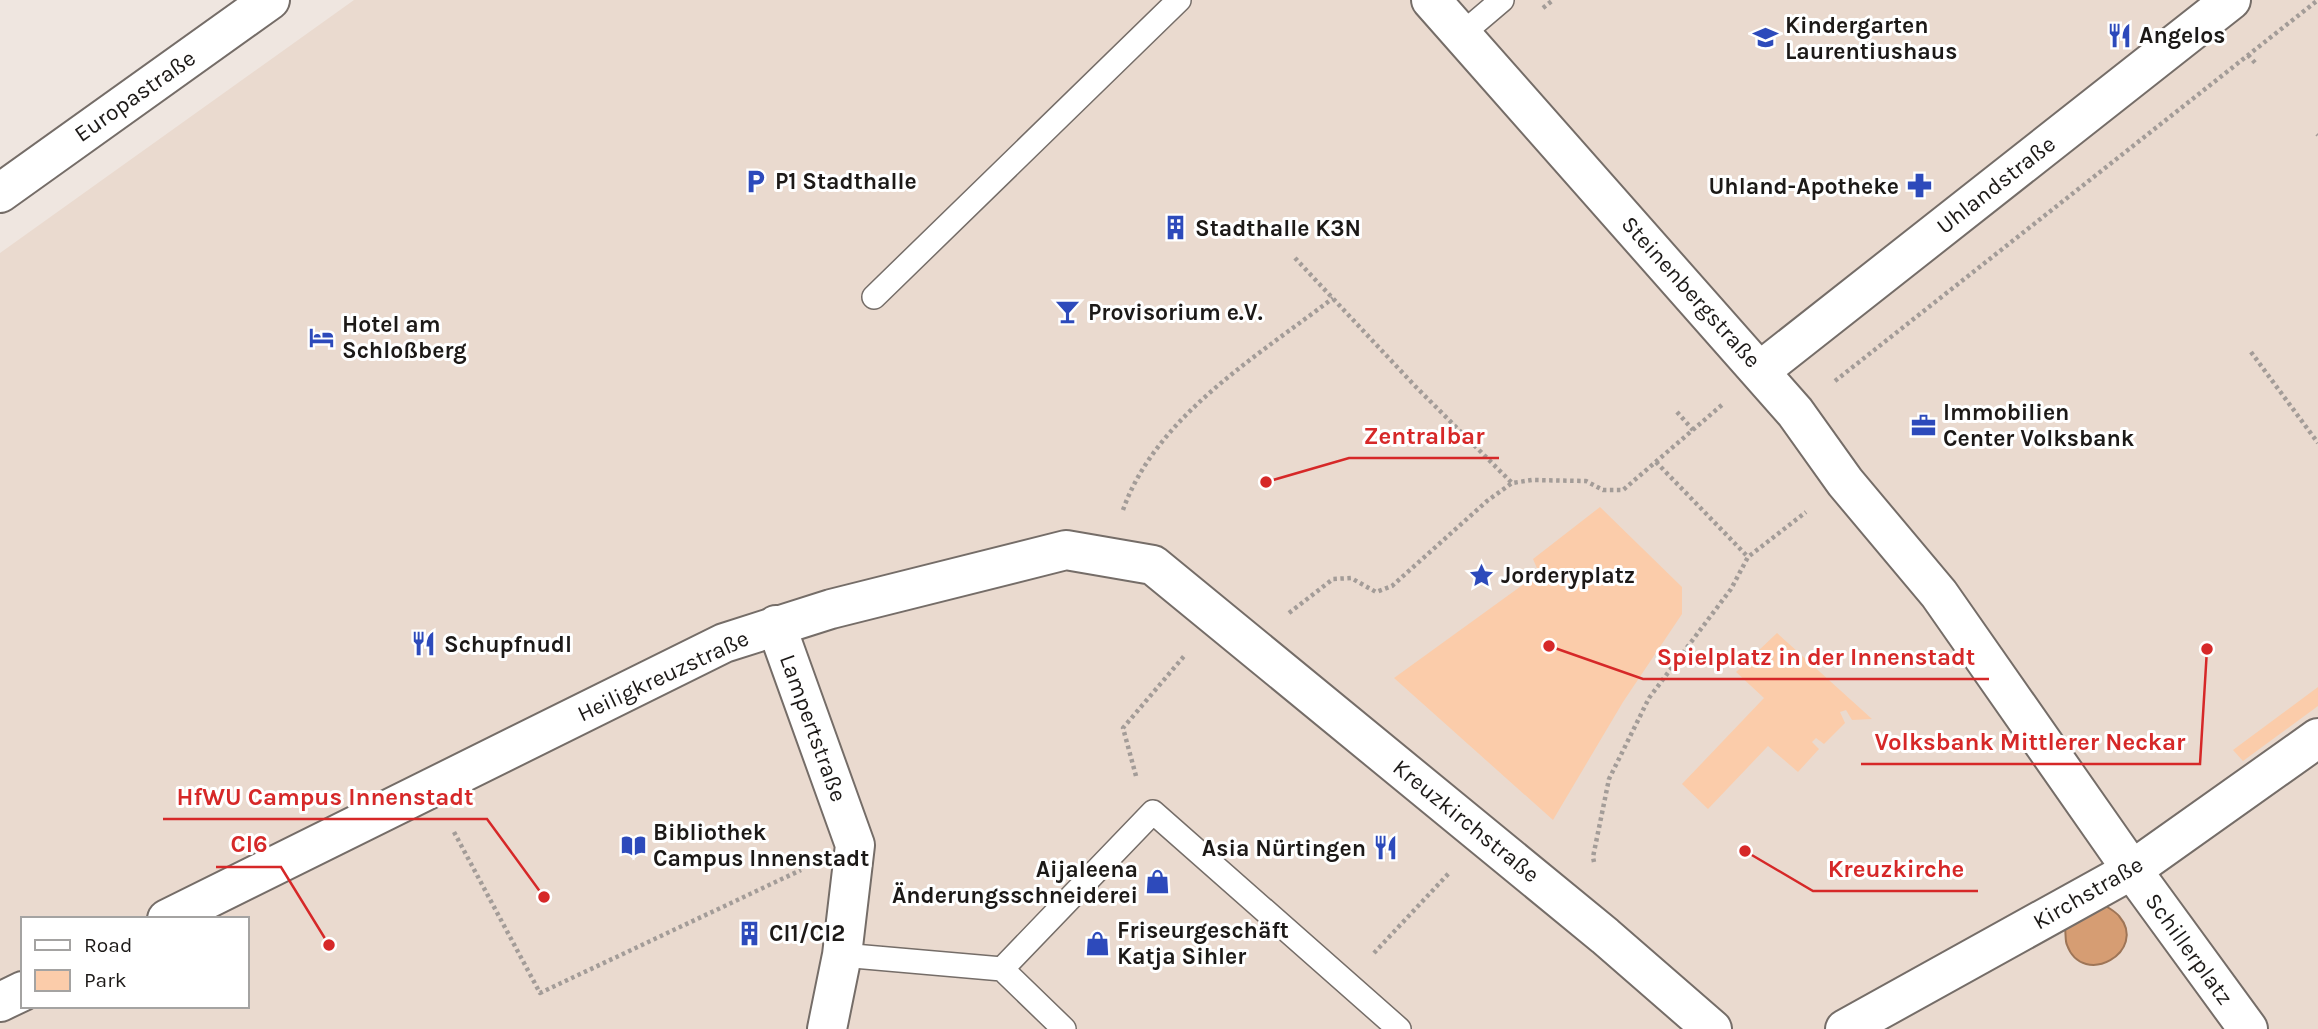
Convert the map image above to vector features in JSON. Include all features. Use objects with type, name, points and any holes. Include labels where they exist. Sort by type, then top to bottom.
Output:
[{"type":"street","name":"Europastraße","points":[[0,193],[271,0]]},
{"type":"street","name":"Steinenbergstraße","points":[[1431,0],[1760,371],[1795,412],[1845,482],[1939,594]]},
{"type":"street","name":"Uhlandstraße","points":[[1760,371],[2231,0]]},
{"type":"street","name":"Heiligkreuzstraße","points":[[171,917],[724,643],[776,625],[1066,550],[1153,565],[1217,617]]},
{"type":"street","name":"Schillerplatz","points":[[1939,594],[2132,870],[2248,1029]]},
{"type":"street","name":"Kreuzkirchstraße","points":[[1217,617],[1605,936],[1712,1029]]},
{"type":"street","name":"Lampertstraße","points":[[776,625],[855,845],[842,955],[827,1029]]},
{"type":"street","name":"Kirchstraße","points":[[1845,1029],[2132,870],[2318,738]]},
{"type":"street","points":[[0,1002],[21,992]]},
{"type":"lane","points":[[874,297],[1179,0]]},
{"type":"lane","points":[[1462,34],[1502,0]]},
{"type":"lane","points":[[1002,970],[1153,811],[1399,1029]]},
{"type":"lane","points":[[842,955],[1002,970],[1064,1029]]},
{"type":"path","points":[[1795,412],[2318,0]]},
{"type":"path","points":[[1295,258],[1415,386],[1512,483]]},
{"type":"path","points":[[1107,557],[1130,492],[1154,453],[1198,402],[1333,298]]},
{"type":"path","points":[[2251,352],[2318,443]]},
{"type":"path","points":[[1250,644],[1334,579],[1352,578],[1376,592],[1392,586],[1487,501],[1512,483],[1532,480],[1586,481],[1603,490],[1623,490],[1760,371]]},
{"type":"path","points":[[1677,412],[1693,430]]},
{"type":"path","points":[[1656,461],[1748,557]]},
{"type":"path","points":[[1605,936],[1593,857],[1609,779],[1649,698],[1731,589],[1748,557],[1845,482]]},
{"type":"path","points":[[1153,811],[1136,778],[1123,728],[1217,617]]},
{"type":"path","points":[[430,788],[540,993],[855,845]]},
{"type":"path","points":[[1346,982],[1483,836]]},
{"type":"shaded area","points":[[354,0],[2318,0],[2318,1029],[0,1029],[0,253]]},
{"type":"shaded area","points":[[2106,906],[2119,916],[2126,929],[2126,941],[2120,952],[2110,960],[2086,964],[2075,958],[2067,945],[2065,929]]},
{"type":"green space","points":[[1600,507],[1682,587],[1682,614],[1623,702],[1553,820],[1394,678],[1539,573],[1533,559]]},
{"type":"green space","points":[[1777,633],[1872,719],[1852,720],[1846,710],[1840,712],[1845,723],[1824,744],[1816,738],[1812,742],[1819,749],[1798,772],[1768,746],[1708,809],[1682,784],[1764,698],[1736,672]]},
{"type":"green space","points":[[2318,687],[2318,706],[2243,761],[2233,750]]},
{"type":"place","name":"Angelos","points":[[2119,35]]},
{"type":"place","name":"Kindergarten Laurentiushaus","points":[[1765,38]]},
{"type":"place","name":"P1 Stadthalle","points":[[755,181]]},
{"type":"place","name":"Uhland-Apotheke","points":[[1919,186]]},
{"type":"place","name":"Stadthalle K3N","points":[[1175,228]]},
{"type":"place","name":"Provisorium e.V.","points":[[1068,312]]},
{"type":"place","name":"Hotel am Schloßberg","points":[[322,337]]},
{"type":"place","name":"Immobilien Center Volksbank","points":[[1923,425]]},
{"type":"place","name":"Zentralbar","points":[[1266,482]]},
{"type":"place","name":"Jorderyplatz","points":[[1481,575]]},
{"type":"place","name":"Schupfnudl","points":[[424,644]]},
{"type":"place","name":"Spielplatz in der Innenstadt","points":[[1549,646]]},
{"type":"place","name":"Volksbank Mittlerer Neckar","points":[[2207,649]]},
{"type":"place","name":"Bibliothek Campus Innenstadt","points":[[633,845]]},
{"type":"place","name":"Asia Nürtingen","points":[[1386,848]]},
{"type":"place","name":"Kreuzkirche","points":[[1745,851]]},
{"type":"place","name":"Aijaleena Änderungsschneiderei","points":[[1158,882]]},
{"type":"place","name":"HfWU Campus Innenstadt","points":[[544,897]]},
{"type":"place","name":"CI1/CI2","points":[[749,933]]},
{"type":"place","name":"Friseurgeschäft Katja Sihler","points":[[1097,943]]},
{"type":"place","name":"CI6","points":[[329,945]]}]
